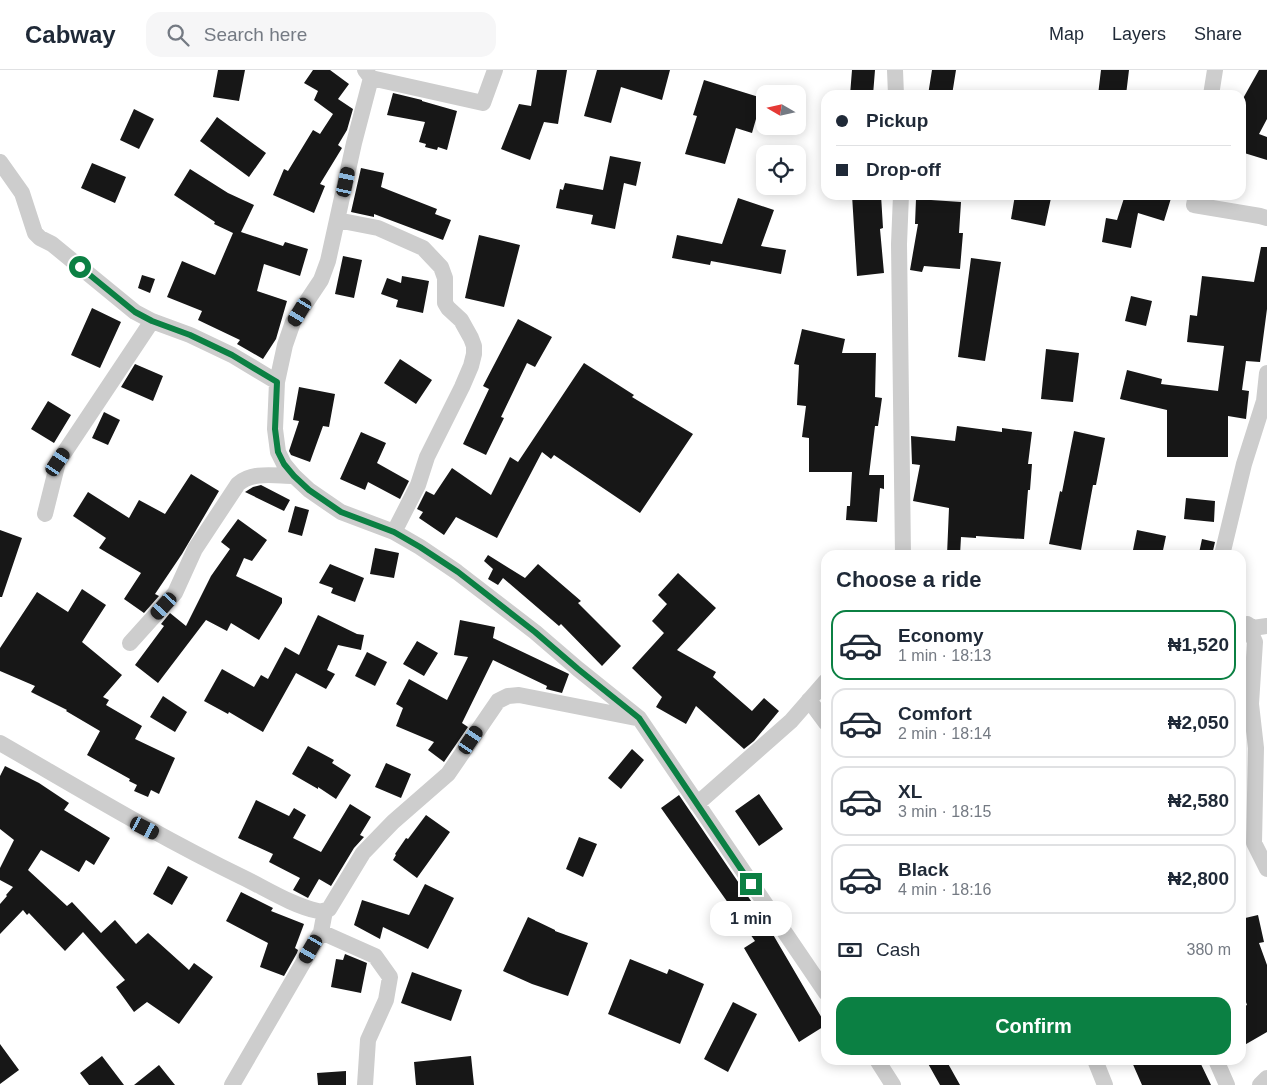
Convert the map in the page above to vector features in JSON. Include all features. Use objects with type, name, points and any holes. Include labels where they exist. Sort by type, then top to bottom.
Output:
[{"type":"street","points":[[495,70],[483,103],[368,74],[328,261],[321,280],[294,322],[284,345],[277,382],[275,429],[278,452],[284,464],[309,490],[341,512],[394,532],[458,572],[535,632],[639,718],[821,986]]},
{"type":"street","points":[[895,70],[896,90]]},
{"type":"street","points":[[1212,90],[1215,70]]},
{"type":"street","points":[[0,162],[22,193],[35,233],[40,238],[52,244],[135,312],[232,355],[277,382]]},
{"type":"street","points":[[901,200],[899,244],[903,550]]},
{"type":"street","points":[[1195,200],[1194,205],[1267,218]]},
{"type":"street","points":[[337,220],[378,228],[423,248],[441,267],[445,278],[445,303],[461,320],[474,346],[474,354],[462,388],[426,457],[418,485],[394,532]]},
{"type":"street","points":[[45,514],[58,462],[152,321]]},
{"type":"street","points":[[1223,550],[1244,464],[1266,402],[1267,373]]},
{"type":"street","points":[[130,643],[175,593],[195,549],[238,484],[252,475],[294,476]]},
{"type":"street","points":[[1246,624],[1253,628],[1267,626]]},
{"type":"street","points":[[1246,626],[1255,642],[1251,704],[1256,748],[1248,786],[1254,843],[1267,868]]},
{"type":"street","points":[[698,804],[791,721],[821,687]]},
{"type":"street","points":[[0,743],[145,828],[299,905],[325,911],[329,909],[363,853],[448,774],[498,701],[508,696],[519,695],[639,718]]},
{"type":"street","points":[[809,700],[821,716]]},
{"type":"street","points":[[232,1085],[321,932],[325,911]]},
{"type":"street","points":[[321,932],[376,956],[390,977],[386,1000],[368,1040],[365,1085]]},
{"type":"street","points":[[880,1065],[893,1085]]},
{"type":"street","points":[[1097,1065],[1104,1085]]},
{"type":"street","points":[[1218,1065],[1227,1085]]},
{"type":"street","points":[[1260,1085],[1267,1078]]},
{"type":"building","points":[[218,70],[245,70],[239,101],[213,97]]},
{"type":"building","points":[[313,70],[330,70],[349,84],[338,99],[353,109],[347,130],[338,145],[342,148],[320,184],[325,186],[314,213],[273,195],[284,169],[288,171],[313,130],[320,134],[333,114],[314,100],[318,91],[304,83]]},
{"type":"building","points":[[537,70],[567,70],[558,124],[544,122],[530,160],[501,149],[519,104],[531,106]]},
{"type":"building","points":[[597,70],[670,70],[662,100],[621,87],[611,123],[584,116]]},
{"type":"building","points":[[852,70],[875,70],[873,90],[850,90]]},
{"type":"building","points":[[932,70],[956,70],[953,90],[929,90]]},
{"type":"building","points":[[1101,70],[1129,70],[1127,90],[1099,90]]},
{"type":"building","points":[[1259,70],[1267,70],[1267,119],[1259,134],[1267,137],[1267,160],[1246,154],[1246,93]]},
{"type":"building","points":[[704,80],[756,96],[756,119],[752,133],[736,128],[725,164],[685,154],[697,116],[693,115]]},
{"type":"building","points":[[393,93],[457,111],[447,150],[438,147],[437,150],[425,147],[426,144],[419,142],[425,122],[387,115]]},
{"type":"building","points":[[134,109],[154,119],[139,149],[120,140]]},
{"type":"building","points":[[217,117],[266,153],[249,177],[200,141]]},
{"type":"building","points":[[610,156],[641,162],[636,186],[624,183],[615,229],[591,224],[593,215],[556,208],[560,189],[563,190],[565,183],[603,190]]},
{"type":"building","points":[[92,163],[126,177],[115,203],[81,188]]},
{"type":"building","points":[[361,168],[384,173],[381,187],[437,209],[435,214],[451,220],[443,240],[374,214],[374,217],[351,212]]},
{"type":"building","points":[[190,169],[228,193],[254,205],[241,232],[283,246],[285,242],[308,249],[300,276],[264,264],[257,291],[287,301],[276,339],[263,359],[237,344],[240,340],[198,320],[202,311],[167,297],[182,261],[215,275],[233,233],[214,224],[215,222],[174,195]]},
{"type":"building","points":[[738,198],[774,210],[761,246],[786,250],[781,274],[711,261],[710,265],[672,258],[677,235],[722,244]]},
{"type":"building","points":[[852,200],[881,200],[883,228],[880,229],[884,273],[857,276]]},
{"type":"building","points":[[916,200],[961,202],[959,233],[963,233],[960,269],[924,266],[922,272],[910,270],[918,224],[915,224]]},
{"type":"building","points":[[1014,200],[1051,200],[1045,226],[1011,219]]},
{"type":"building","points":[[1123,200],[1170,200],[1164,221],[1138,213],[1131,248],[1102,242],[1106,218],[1117,220]]},
{"type":"building","points":[[479,235],[520,245],[504,307],[465,298]]},
{"type":"building","points":[[1261,247],[1267,247],[1267,309],[1260,362],[1246,361],[1242,390],[1249,391],[1246,419],[1228,416],[1228,457],[1167,457],[1167,410],[1120,399],[1127,370],[1162,379],[1161,384],[1218,391],[1224,346],[1187,342],[1190,315],[1197,316],[1202,276],[1254,282]]},
{"type":"building","points":[[343,256],[362,260],[354,298],[335,294]]},
{"type":"building","points":[[971,258],[1001,262],[985,361],[958,357]]},
{"type":"building","points":[[142,275],[155,279],[150,293],[138,288]]},
{"type":"building","points":[[402,276],[429,281],[423,313],[396,307],[398,300],[381,294],[387,278],[401,283]]},
{"type":"building","points":[[1131,296],[1152,301],[1146,326],[1125,321]]},
{"type":"building","points":[[92,308],[121,322],[100,368],[71,355]]},
{"type":"building","points":[[518,319],[552,337],[535,367],[527,363],[501,417],[504,418],[486,455],[463,444],[489,389],[483,386]]},
{"type":"building","points":[[802,329],[845,339],[842,353],[876,353],[875,397],[882,398],[878,426],[875,426],[869,475],[884,475],[884,489],[880,488],[877,522],[846,520],[847,506],[850,506],[852,472],[809,472],[809,438],[802,437],[806,406],[797,405],[799,365],[794,364]]},
{"type":"building","points":[[1046,349],[1079,353],[1073,402],[1041,399]]},
{"type":"building","points":[[400,359],[432,380],[416,404],[384,383]]},
{"type":"building","points":[[584,363],[634,395],[632,397],[693,434],[640,513],[554,455],[551,459],[542,452],[497,538],[456,517],[444,535],[419,518],[423,512],[417,509],[426,491],[434,495],[452,468],[491,495],[510,457],[518,462]]},
{"type":"building","points":[[135,364],[163,376],[153,401],[121,387]]},
{"type":"building","points":[[299,387],[335,394],[329,427],[323,426],[310,462],[291,455],[289,451],[299,421],[293,420]]},
{"type":"building","points":[[48,401],[71,415],[54,443],[31,429]]},
{"type":"building","points":[[104,412],[120,420],[108,445],[92,438]]},
{"type":"building","points":[[957,426],[1002,432],[1002,428],[1032,432],[1028,464],[1032,464],[1024,539],[961,537],[960,550],[947,550],[949,508],[913,501],[920,465],[912,464],[911,436],[955,441]]},
{"type":"building","points":[[1074,431],[1105,438],[1096,485],[1093,485],[1081,550],[1049,544]]},
{"type":"building","points":[[361,432],[386,443],[377,463],[409,481],[400,499],[368,482],[365,490],[340,479]]},
{"type":"building","points":[[191,474],[219,491],[182,554],[155,594],[159,596],[144,613],[124,599],[141,573],[99,548],[106,538],[73,516],[88,492],[129,518],[139,500],[165,514]]},
{"type":"building","points":[[261,485],[290,500],[284,511],[245,492]]},
{"type":"building","points":[[1186,498],[1215,501],[1214,522],[1184,519]]},
{"type":"building","points":[[295,506],[309,510],[302,536],[288,532]]},
{"type":"building","points":[[238,519],[267,540],[252,561],[244,558],[236,576],[282,598],[282,603],[259,640],[231,623],[227,631],[206,620],[158,683],[135,665],[164,626],[161,624],[170,613],[186,626],[211,576],[230,549],[221,542]]},
{"type":"building","points":[[0,530],[22,538],[2,597],[0,597]]},
{"type":"building","points":[[1137,530],[1166,536],[1163,550],[1133,550]]},
{"type":"building","points":[[1202,539],[1215,542],[1213,550],[1200,550]]},
{"type":"building","points":[[375,548],[399,553],[394,578],[370,574]]},
{"type":"building","points":[[488,555],[525,578],[538,564],[581,601],[578,603],[621,646],[602,666],[561,624],[559,626],[503,578],[498,585],[488,579],[493,569],[484,561]]},
{"type":"building","points":[[330,564],[364,578],[355,602],[331,593],[333,588],[319,583]]},
{"type":"building","points":[[678,573],[716,608],[677,650],[716,672],[713,677],[752,711],[764,698],[779,711],[754,741],[744,749],[696,706],[686,724],[656,707],[662,697],[632,668],[664,633],[652,621],[667,604],[658,595]]},
{"type":"building","points":[[82,589],[106,605],[82,642],[122,675],[103,697],[109,700],[106,705],[142,726],[135,739],[175,758],[159,794],[151,790],[148,797],[134,791],[137,785],[129,781],[130,779],[87,755],[100,731],[67,710],[31,692],[35,686],[0,671],[0,648],[37,592],[68,612]]},
{"type":"building","points":[[318,615],[357,634],[364,635],[361,650],[338,645],[327,670],[335,674],[326,689],[296,673],[263,732],[229,712],[228,714],[204,701],[222,669],[254,687],[261,675],[268,679],[285,647],[299,655]]},
{"type":"building","points":[[460,620],[495,627],[493,638],[569,674],[562,693],[546,689],[547,686],[493,660],[462,723],[468,727],[444,762],[428,750],[434,742],[396,726],[403,708],[396,704],[409,679],[447,700],[468,657],[454,655]]},
{"type":"building","points":[[417,641],[438,653],[424,676],[403,664]]},
{"type":"building","points":[[367,652],[387,662],[375,686],[355,676]]},
{"type":"building","points":[[163,696],[187,712],[175,732],[150,717]]},
{"type":"building","points":[[308,746],[334,760],[332,763],[351,775],[336,799],[318,787],[318,789],[292,774]]},
{"type":"building","points":[[632,749],[644,760],[621,789],[608,778]]},
{"type":"building","points":[[386,763],[411,774],[401,798],[375,787]]},
{"type":"building","points":[[5,766],[39,783],[69,803],[64,810],[110,838],[94,865],[86,860],[79,872],[41,850],[28,870],[67,906],[72,902],[101,933],[115,920],[136,944],[148,933],[189,970],[194,963],[213,977],[179,1024],[147,1002],[134,1012],[116,987],[125,980],[83,932],[65,951],[29,913],[27,915],[23,910],[0,934],[0,904],[13,887],[0,880],[0,868],[14,840],[0,829],[0,776]]},
{"type":"building","points":[[759,794],[783,829],[759,846],[735,811]]},
{"type":"building","points":[[679,795],[768,926],[821,1016],[821,1028],[799,1042],[744,948],[755,941],[661,808]]},
{"type":"building","points":[[256,800],[289,816],[294,808],[306,815],[293,838],[321,852],[350,804],[371,817],[360,835],[364,837],[354,848],[331,886],[319,879],[308,898],[293,890],[300,878],[269,862],[273,854],[238,838]]},
{"type":"building","points":[[426,815],[450,832],[417,878],[393,860],[406,838],[408,839]]},
{"type":"building","points":[[579,837],[597,844],[583,877],[566,869]]},
{"type":"building","points":[[168,866],[188,877],[172,905],[153,894]]},
{"type":"building","points":[[425,884],[454,898],[428,949],[383,927],[380,939],[354,925],[362,900],[409,915]]},
{"type":"building","points":[[241,892],[273,908],[271,911],[304,924],[295,948],[298,950],[297,953],[284,976],[260,967],[268,943],[226,921]]},
{"type":"building","points":[[1258,915],[1264,942],[1259,943],[1267,965],[1267,1032],[1246,1044],[1247,1005],[1246,918]]},
{"type":"building","points":[[528,917],[555,931],[588,943],[568,996],[532,984],[503,971]]},
{"type":"building","points":[[345,954],[367,963],[361,993],[331,987],[336,959],[343,960]]},
{"type":"building","points":[[630,959],[667,974],[669,969],[704,984],[680,1044],[608,1014]]},
{"type":"building","points":[[412,972],[462,990],[451,1021],[401,1003]]},
{"type":"building","points":[[733,1002],[757,1014],[728,1072],[704,1059]]},
{"type":"building","points":[[0,1044],[19,1070],[0,1084]]},
{"type":"building","points":[[102,1056],[124,1085],[89,1085],[80,1073]]},
{"type":"building","points":[[471,1056],[474,1085],[416,1085],[414,1062]]},
{"type":"building","points":[[159,1065],[175,1085],[134,1085]]},
{"type":"building","points":[[929,1065],[949,1065],[960,1085],[940,1085]]},
{"type":"building","points":[[1133,1065],[1201,1065],[1211,1085],[1142,1085]]},
{"type":"building","points":[[346,1071],[346,1085],[318,1085],[317,1073]]},
{"type":"route","points":[[80,267],[135,312],[232,355],[277,382],[275,429],[278,452],[284,464],[294,476],[309,490],[341,512],[394,532],[458,572],[535,632],[639,718],[751,884]]}]
